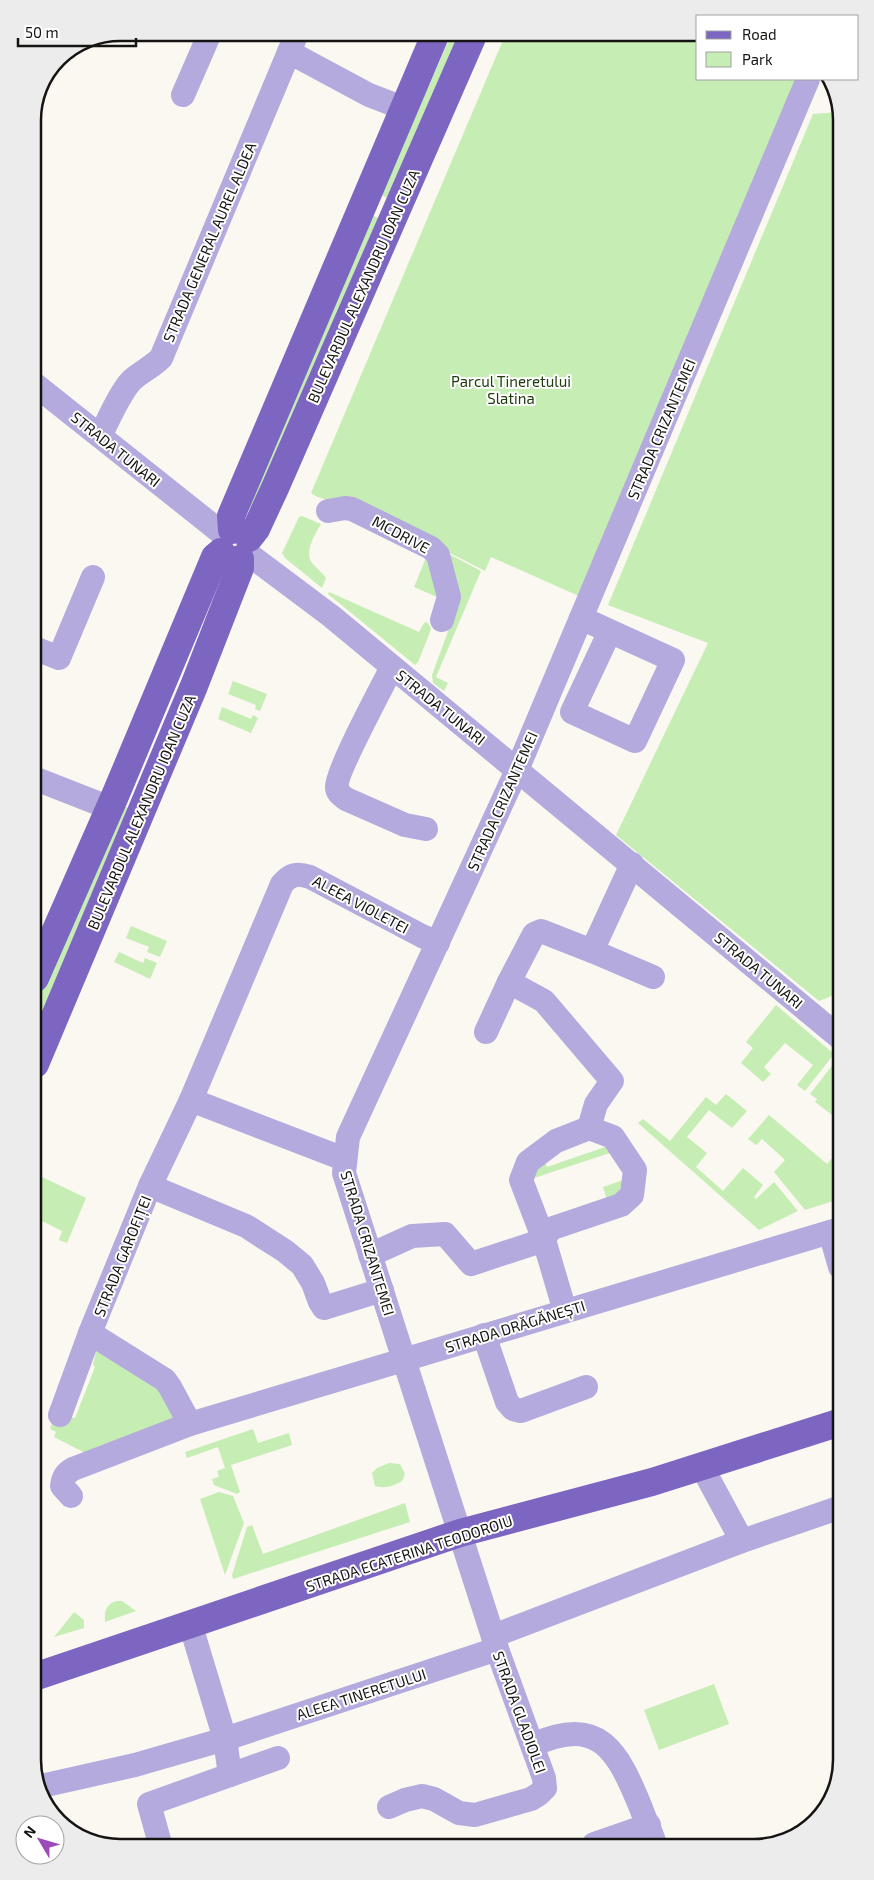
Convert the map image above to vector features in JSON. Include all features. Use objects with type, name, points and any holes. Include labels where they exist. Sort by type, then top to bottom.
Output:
[{"type":"main road","name":"BULEVARDUL ALEXANDRU IOAN CUZA","points":[[41,1050],[194,686],[240,568],[231,516],[402,108],[432,41]]},
{"type":"main road","name":"BULEVARDUL ALEXANDRU IOAN CUZA","points":[[41,964],[110,808],[215,557],[256,529],[471,41]]},
{"type":"main road","name":"STRADA ECATERINA TEODOROIU","points":[[41,1675],[460,1533],[702,1468],[833,1424]]},
{"type":"street","points":[[182,95],[202,41]]},
{"type":"street","points":[[293,42],[369,95],[402,108]]},
{"type":"street","name":"STRADA GENERAL AUREL ALDEA","points":[[100,436],[124,389],[132,380],[153,366],[161,358],[293,42]]},
{"type":"street","name":"STRADA CRIZANTEMEI","points":[[460,1533],[344,1173],[344,1159],[348,1137],[517,770],[808,80]]},
{"type":"street","name":"STRADA TUNARI","points":[[41,389],[235,544],[316,604],[833,1032]]},
{"type":"street","name":"MCDRIVE","points":[[328,511],[345,508],[352,509],[425,544],[438,555],[449,597],[442,620]]},
{"type":"street","points":[[41,651],[59,658],[93,577]]},
{"type":"street","points":[[582,618],[673,660],[635,741],[572,712],[610,631]]},
{"type":"street","points":[[392,667],[346,759],[337,780],[336,788],[346,799],[405,825],[426,830]]},
{"type":"street","points":[[41,781],[110,808]]},
{"type":"street","points":[[592,951],[632,864]]},
{"type":"street","name":"ALEEA VIOLETEI","points":[[272,908],[282,884],[289,877],[298,873],[348,895],[414,932],[438,943]]},
{"type":"street","name":"STRADA GAROFIȚEI","points":[[60,1415],[90,1333],[150,1186],[191,1100],[272,908]]},
{"type":"street","points":[[486,1032],[534,934],[541,931],[652,977]]},
{"type":"street","points":[[509,982],[544,1001],[612,1081],[596,1104],[589,1128]]},
{"type":"street","points":[[191,1100],[344,1159]]},
{"type":"street","points":[[370,1255],[412,1236],[445,1234],[471,1264],[544,1240],[550,1228],[621,1205],[632,1194],[635,1170],[613,1137],[589,1128],[556,1141],[528,1162],[521,1180],[544,1240],[565,1311]]},
{"type":"street","points":[[150,1186],[246,1226],[285,1251],[302,1265],[324,1308],[382,1290]]},
{"type":"street","name":"STRADA DRĂGĂNEȘTI","points":[[71,1496],[62,1486],[67,1473],[73,1469],[190,1424],[833,1232]]},
{"type":"street","points":[[90,1333],[165,1380],[190,1424]]},
{"type":"street","points":[[484,1335],[507,1402],[513,1409],[521,1411],[586,1387]]},
{"type":"street","points":[[702,1468],[742,1541]]},
{"type":"street","points":[[495,1642],[742,1541],[833,1510]]},
{"type":"street","name":"STRADA GLADIOLEI","points":[[389,1807],[422,1796],[434,1799],[458,1813],[475,1815],[530,1799],[539,1794],[544,1788],[544,1778],[533,1744],[495,1642],[460,1533]]},
{"type":"street","points":[[190,1623],[225,1739],[230,1775]]},
{"type":"street","name":"ALEEA TINERETULUI","points":[[45,1785],[135,1765],[225,1739],[495,1642]]},
{"type":"street","points":[[533,1744],[552,1736],[578,1733],[597,1740],[609,1748],[617,1757],[635,1791],[652,1834],[623,1839]]},
{"type":"street","points":[[159,1839],[149,1804],[278,1758]]},
{"type":"green space","points":[[448,41],[466,41],[396,202],[381,195]]},
{"type":"green space","name":"Parcul Tineretului Slatina","points":[[503,41],[696,41],[696,80],[798,80],[581,597],[491,557],[485,571],[358,506],[328,500],[311,493]]},
{"type":"green space","points":[[832,112],[833,120],[833,995],[819,1001],[616,835],[708,643],[608,605],[813,114]]},
{"type":"green space","points":[[366,212],[380,219],[255,511],[249,506],[276,445],[277,425]]},
{"type":"green space","points":[[302,516],[321,524],[311,543],[309,554],[312,563],[326,578],[322,588],[285,558],[282,553],[299,517]]},
{"type":"green space","points":[[438,548],[481,571],[436,677],[448,683],[444,691],[433,683],[432,675],[457,607]]},
{"type":"green space","points":[[425,550],[439,598],[414,587],[426,558]]},
{"type":"green space","points":[[329,592],[419,632],[424,623],[427,622],[431,628],[418,662],[415,665],[328,594]]},
{"type":"green space","points":[[233,681],[267,694],[260,711],[255,709],[256,705],[228,694]]},
{"type":"green space","points":[[222,707],[251,719],[253,715],[258,718],[251,733],[218,719]]},
{"type":"green space","points":[[121,805],[136,811],[41,1034],[41,993]]},
{"type":"green space","points":[[131,926],[167,941],[160,957],[147,952],[149,947],[126,938]]},
{"type":"green space","points":[[119,952],[143,963],[145,958],[157,963],[150,979],[114,962]]},
{"type":"green space","points":[[776,1005],[833,1053],[833,1055],[805,1091],[797,1085],[813,1065],[785,1043],[764,1067],[771,1074],[763,1082],[741,1063],[753,1048],[746,1042]]},
{"type":"green space","points":[[833,1064],[833,1116],[815,1102],[817,1099],[810,1094]]},
{"type":"green space","points":[[726,1094],[747,1111],[732,1128],[709,1110],[687,1137],[707,1153],[696,1167],[723,1191],[743,1168],[763,1185],[754,1197],[756,1199],[774,1182],[798,1211],[759,1230],[638,1123],[643,1119],[670,1141],[706,1097],[716,1105]]},
{"type":"green space","points":[[769,1115],[827,1164],[833,1157],[833,1201],[805,1210],[774,1172],[785,1160],[762,1139],[756,1145],[748,1139]]},
{"type":"green space","points":[[604,1144],[616,1151],[534,1178],[534,1173],[544,1159],[547,1167],[605,1147]]},
{"type":"green space","points":[[41,1176],[86,1198],[67,1243],[59,1240],[62,1231],[41,1220]]},
{"type":"green space","points":[[626,1179],[628,1188],[609,1206],[603,1187]]},
{"type":"green space","points":[[96,1351],[117,1357],[139,1367],[181,1417],[87,1454],[54,1437],[56,1432],[50,1429],[54,1417],[65,1416],[75,1418],[95,1367],[93,1365]]},
{"type":"green space","points":[[253,1429],[258,1443],[289,1433],[292,1445],[231,1465],[240,1492],[237,1494],[214,1485],[212,1479],[219,1477],[217,1471],[225,1468],[218,1447],[187,1458],[185,1452]]},
{"type":"green space","points":[[389,1463],[400,1464],[405,1474],[402,1481],[389,1486],[375,1486],[372,1473],[377,1468]]},
{"type":"green space","points":[[219,1492],[233,1496],[244,1523],[225,1575],[200,1499]]},
{"type":"green space","points":[[405,1503],[410,1522],[233,1579],[232,1575],[247,1527],[252,1525],[263,1554]]},
{"type":"green space","points":[[117,1601],[122,1601],[136,1611],[105,1622],[106,1608]]},
{"type":"green space","points":[[74,1612],[84,1620],[84,1628],[54,1637]]},
{"type":"green space","points":[[714,1684],[729,1724],[659,1750],[644,1710]]}]
